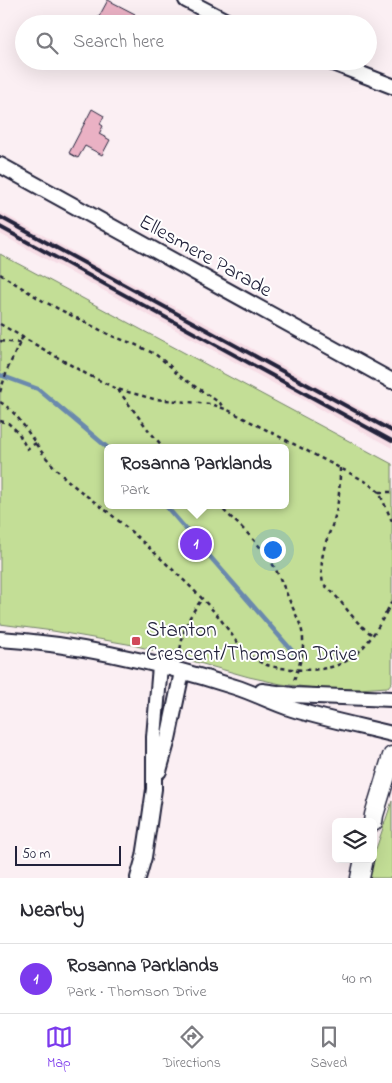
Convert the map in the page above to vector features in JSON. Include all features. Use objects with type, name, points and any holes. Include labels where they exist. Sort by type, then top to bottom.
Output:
[{"type":"street","points":[[186,0],[215,15]]},
{"type":"street","points":[[351,70],[392,86]]},
{"type":"street","name":"Ellesmere Parade","points":[[0,165],[392,381]]},
{"type":"street","points":[[0,639],[106,654],[160,666],[236,687],[290,708],[392,734]]},
{"type":"street","points":[[154,789],[154,737],[160,666]]},
{"type":"street","points":[[138,878],[144,857],[154,789],[168,739],[179,671]]},
{"type":"street","points":[[236,687],[290,695],[392,699]]},
{"type":"street","points":[[374,818],[392,756]]},
{"type":"street","points":[[377,823],[392,790]]},
{"type":"street","points":[[360,878],[363,863]]},
{"type":"path","points":[[0,274],[43,301],[112,336],[155,354],[178,375],[220,402],[224,409]]},
{"type":"path","points":[[0,324],[88,375],[117,389],[154,399],[211,404],[224,409],[365,480],[379,492],[392,521]]},
{"type":"path","points":[[0,392],[8,368],[23,336]]},
{"type":"path","points":[[0,341],[20,343]]},
{"type":"path","points":[[117,389],[160,444]]},
{"type":"path","points":[[0,402],[15,413],[62,475],[104,509]]},
{"type":"path","points":[[0,421],[8,422],[18,432],[27,449],[36,443]]},
{"type":"path","points":[[340,468],[338,503],[334,522],[323,550],[321,573],[324,584],[331,589],[352,616],[373,635]]},
{"type":"path","points":[[379,492],[392,492]]},
{"type":"path","points":[[104,509],[202,598],[251,657],[268,666],[297,670],[321,669],[345,662],[361,650],[373,635],[392,601]]},
{"type":"path","points":[[222,509],[267,556],[300,622],[304,641],[303,651],[290,695]]},
{"type":"path","points":[[179,671],[182,640],[187,623],[202,598]]},
{"type":"path","points":[[387,611],[392,613]]},
{"type":"shaded area","points":[[0,212],[392,426],[392,448],[0,234]]},
{"type":"green space","points":[[0,254],[392,464],[392,682],[388,687],[324,689],[281,684],[133,645],[0,624]]},
{"type":"green space","points":[[392,801],[392,878],[368,878],[371,863],[377,863],[377,846]]},
{"type":"building","points":[[108,0],[135,14],[134,15],[100,15]]},
{"type":"building","points":[[92,109],[104,116],[100,124],[103,126],[99,134],[110,140],[102,155],[85,146],[78,158],[69,153]]},
{"type":"waterway","points":[[0,375],[38,389],[104,445]]},
{"type":"waterway","points":[[168,509],[294,653]]},
{"type":"railway","points":[[0,217],[392,431]]},
{"type":"railway","points":[[0,227],[392,441]]},
{"type":"place","name":"Rosanna Parklands","points":[[196,544]]},
{"type":"place","name":"Stanton Crescent/Thomson Drive","points":[[136,641]]}]
